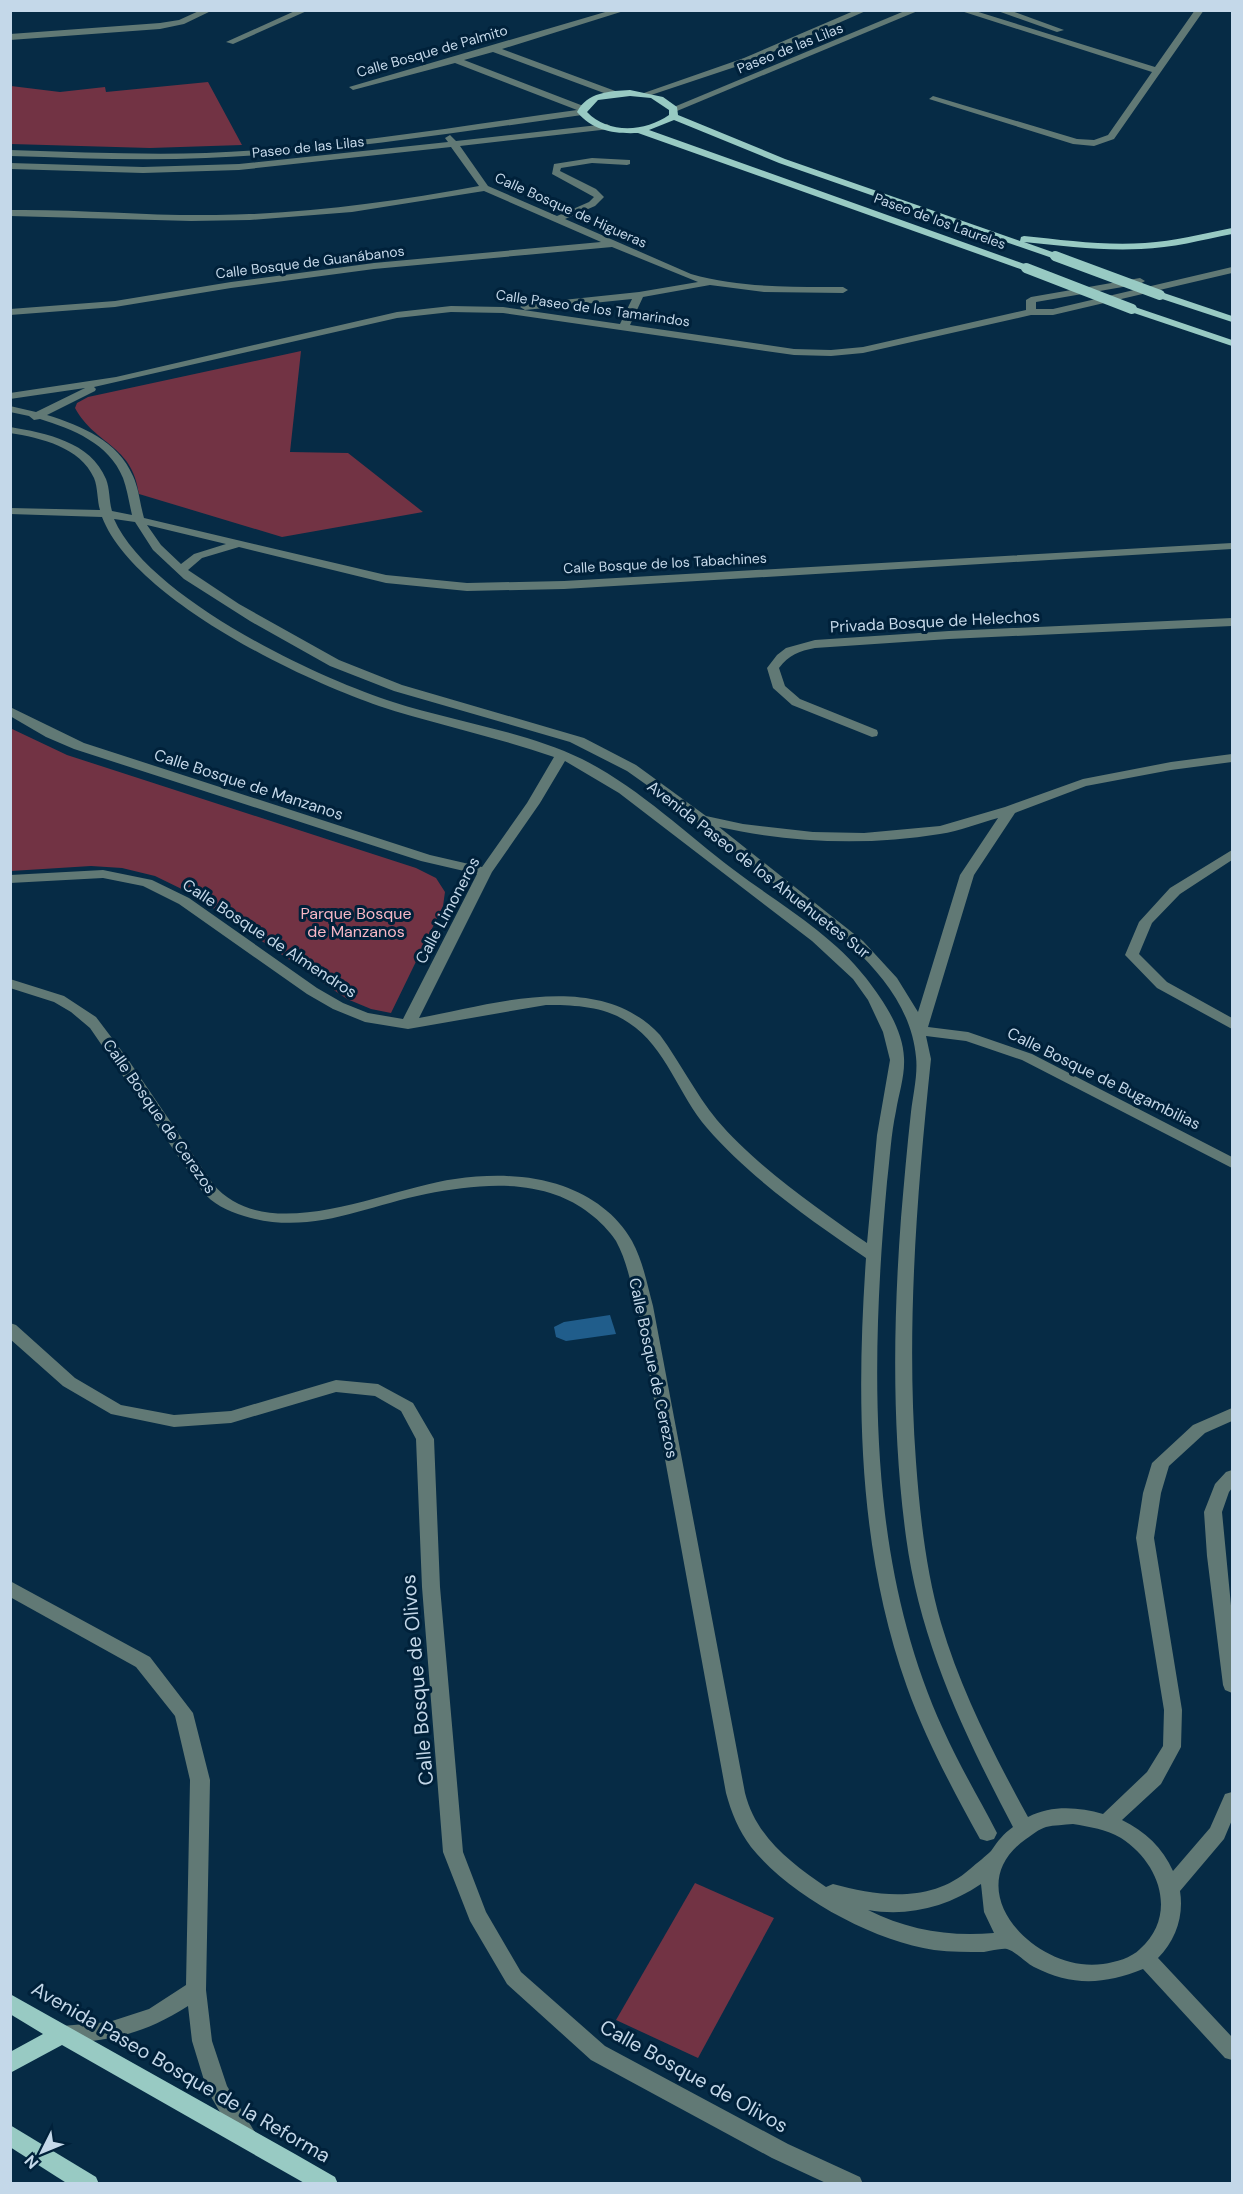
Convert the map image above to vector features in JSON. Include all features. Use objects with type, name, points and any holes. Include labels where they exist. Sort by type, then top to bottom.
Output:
[{"type":"main road","points":[[645,94],[615,94],[593,99],[583,110],[595,123],[607,127],[637,129],[660,124],[673,112]]},
{"type":"main road","name":"Paseo de los Laureles","points":[[645,94],[669,103],[673,112],[782,161],[1233,319]]},
{"type":"main road","name":"Paseo de los Laureles","points":[[637,129],[1026,268],[1132,309],[1233,343]]},
{"type":"main road","points":[[760,173],[769,165],[782,161]]},
{"type":"main road","points":[[1005,238],[1100,247],[1138,246],[1159,245],[1233,231]]},
{"type":"main road","name":"Avenida Paseo Bosque de la Reforma","points":[[10,2003],[62,2035],[245,2134],[327,2184]]},
{"type":"main road","points":[[10,2064],[37,2046],[62,2035]]},
{"type":"main road","points":[[10,2135],[88,2184]]},
{"type":"street","points":[[10,38],[160,27],[181,22],[209,10]]},
{"type":"street","points":[[230,42],[305,10]]},
{"type":"street","name":"Calle Bosque de Palmito","points":[[353,87],[456,60],[623,10]]},
{"type":"street","name":"Paseo de las Lilas","points":[[645,94],[747,60],[864,10]]},
{"type":"street","name":"Paseo de las Lilas","points":[[673,112],[916,10]]},
{"type":"street","points":[[962,10],[1160,67]]},
{"type":"street","points":[[999,10],[1160,67]]},
{"type":"street","points":[[933,99],[1076,142],[1088,144],[1101,142],[1112,137],[1200,10]]},
{"type":"street","points":[[492,48],[615,94]]},
{"type":"street","points":[[456,60],[583,110]]},
{"type":"street","name":"Paseo de las Lilas","points":[[10,153],[147,157],[226,155],[342,144],[583,110]]},
{"type":"street","name":"Paseo de las Lilas","points":[[10,166],[143,170],[205,169],[305,161],[607,127]]},
{"type":"street","name":"Calle Bosque de Higueras","points":[[444,131],[485,188],[709,283],[769,290],[843,290]]},
{"type":"street","points":[[557,219],[592,204],[599,197],[593,191],[555,172],[556,166],[601,160],[627,162]]},
{"type":"street","points":[[10,213],[217,218],[326,210],[438,197],[485,188]]},
{"type":"street","name":"Calle Bosque de Guanábanos","points":[[10,312],[115,304],[231,285],[374,266],[614,244]]},
{"type":"street","name":"Calle Paseo de los Tamarindos","points":[[1031,312],[1031,300],[1161,278],[1233,261]]},
{"type":"street","name":"Calle Paseo de los Tamarindos","points":[[10,396],[116,380],[397,315],[451,309],[503,310],[794,352],[831,353],[863,350],[1031,312],[1053,312],[1233,270]]},
{"type":"street","name":"Calle Bosque de Higueras","points":[[503,310],[639,295],[709,283]]},
{"type":"street","points":[[624,326],[639,295]]},
{"type":"street","name":"Calle Paseo de los Tamarindos","points":[[10,430],[75,396],[116,380]]},
{"type":"street","points":[[10,408],[25,398],[52,390]]},
{"type":"street","name":"Avenida Paseo de los Ahuehuetes Sur","points":[[10,408],[38,415],[81,432],[114,455],[127,473],[139,519],[157,548],[226,602],[345,668],[397,688],[578,740],[617,761],[671,795],[868,954],[899,991],[920,1030],[924,1059],[902,1306],[905,1438],[916,1545],[932,1621],[960,1703],[1024,1829]]},
{"type":"street","name":"Avenida Paseo de los Ahuehuetes Sur","points":[[10,430],[57,442],[81,455],[99,478],[106,514],[122,544],[143,567],[201,612],[267,651],[325,681],[380,703],[465,725],[562,755],[588,767],[649,809],[823,943],[867,989],[887,1023],[897,1061],[879,1182],[869,1360],[871,1437],[880,1546],[899,1635],[925,1710],[949,1764],[987,1833]]},
{"type":"street","name":"Calle Bosque de los Tabachines","points":[[10,511],[106,514],[139,519],[386,579],[467,587],[564,585],[1233,546]]},
{"type":"street","points":[[182,569],[198,556],[209,551],[242,544]]},
{"type":"street","name":"Privada Bosque de Helechos","points":[[872,733],[796,702],[779,688],[773,668],[781,655],[796,647],[949,635],[1233,622]]},
{"type":"street","name":"Calle Bosque de Manzanos","points":[[10,711],[51,734],[79,746],[426,858],[484,872]]},
{"type":"street","name":"Calle Limoneros","points":[[408,1024],[484,872],[533,803],[562,755]]},
{"type":"street","points":[[699,817],[743,828],[788,834],[864,837],[941,830],[1010,810],[1083,783],[1171,766],[1233,759]]},
{"type":"street","points":[[920,1030],[967,875],[1010,810]]},
{"type":"street","points":[[1233,854],[1174,891],[1146,922],[1132,955],[1162,985],[1233,1024]]},
{"type":"street","name":"Calle Bosque de Almendros","points":[[10,879],[103,874],[147,884],[184,901],[338,1006],[365,1017],[408,1024],[546,1000],[579,1000],[623,1013],[655,1038],[677,1075],[721,1134],[795,1198],[874,1256]]},
{"type":"street","points":[[842,961],[868,954]]},
{"type":"street","name":"Calle Bosque de Cerezos","points":[[10,983],[50,995],[69,1005],[99,1028],[211,1193],[243,1211],[262,1216],[304,1219],[326,1216],[398,1195],[461,1182],[502,1179],[543,1185],[561,1191],[587,1204],[609,1221],[620,1234],[627,1248],[645,1306],[738,1801],[745,1821],[757,1840],[804,1883],[860,1916],[890,1930],[922,1939],[983,1943],[1012,1940]]},
{"type":"street","name":"Calle Bosque de Bugambilias","points":[[920,1030],[968,1037],[1017,1053],[1233,1163]]},
{"type":"street","name":"Calle Bosque de Olivos","points":[[10,1329],[69,1382],[117,1410],[174,1421],[231,1417],[336,1386],[378,1390],[407,1407],[425,1439],[431,1587],[453,1852],[477,1915],[514,1978],[598,2053],[780,2151],[852,2184]]},
{"type":"street","points":[[1107,1822],[1154,1778],[1172,1747],[1173,1710],[1145,1538],[1152,1493],[1161,1463],[1199,1429],[1233,1414]]},
{"type":"street","points":[[1233,1477],[1221,1489],[1214,1512],[1216,1556],[1233,1685]]},
{"type":"street","points":[[10,1588],[143,1662],[184,1713],[200,1780],[196,1990],[202,2041],[218,2090],[245,2134]]},
{"type":"street","points":[[1171,1888],[1217,1833],[1233,1800]]},
{"type":"street","points":[[1072,1816],[1107,1822],[1129,1833],[1148,1848],[1163,1868],[1171,1888],[1173,1915],[1164,1939],[1146,1959],[1114,1972],[1078,1973],[1042,1962],[1012,1940],[998,1919],[990,1897],[990,1875],[997,1854],[1013,1834],[1040,1820],[1072,1816]]},
{"type":"street","name":"Calle Bosque de Cerezos","points":[[804,1883],[857,1901],[884,1905],[907,1905],[929,1900],[969,1883],[997,1854]]},
{"type":"street","points":[[1146,1959],[1233,2051]]},
{"type":"street","points":[[62,2035],[109,2031],[155,2016],[196,1990]]},
{"type":"green space","points":[[208,82],[242,145],[150,148],[11,144],[11,86],[60,92],[105,87],[106,92]]},
{"type":"green space","points":[[301,351],[290,452],[348,453],[423,512],[282,537],[139,494],[129,465],[112,446],[83,421],[75,408],[77,403],[88,397]]},
{"type":"green space","name":"Parque Bosque de Manzanos","points":[[10,728],[67,755],[416,868],[436,878],[445,892],[443,906],[391,1013],[371,1009],[347,999],[194,895],[155,876],[122,868],[91,866],[11,871]]},
{"type":"green space","points":[[695,1883],[774,1918],[698,2058],[616,2020]]},
{"type":"water","points":[[610,1315],[616,1334],[566,1341],[556,1337],[554,1327],[564,1322]]}]
